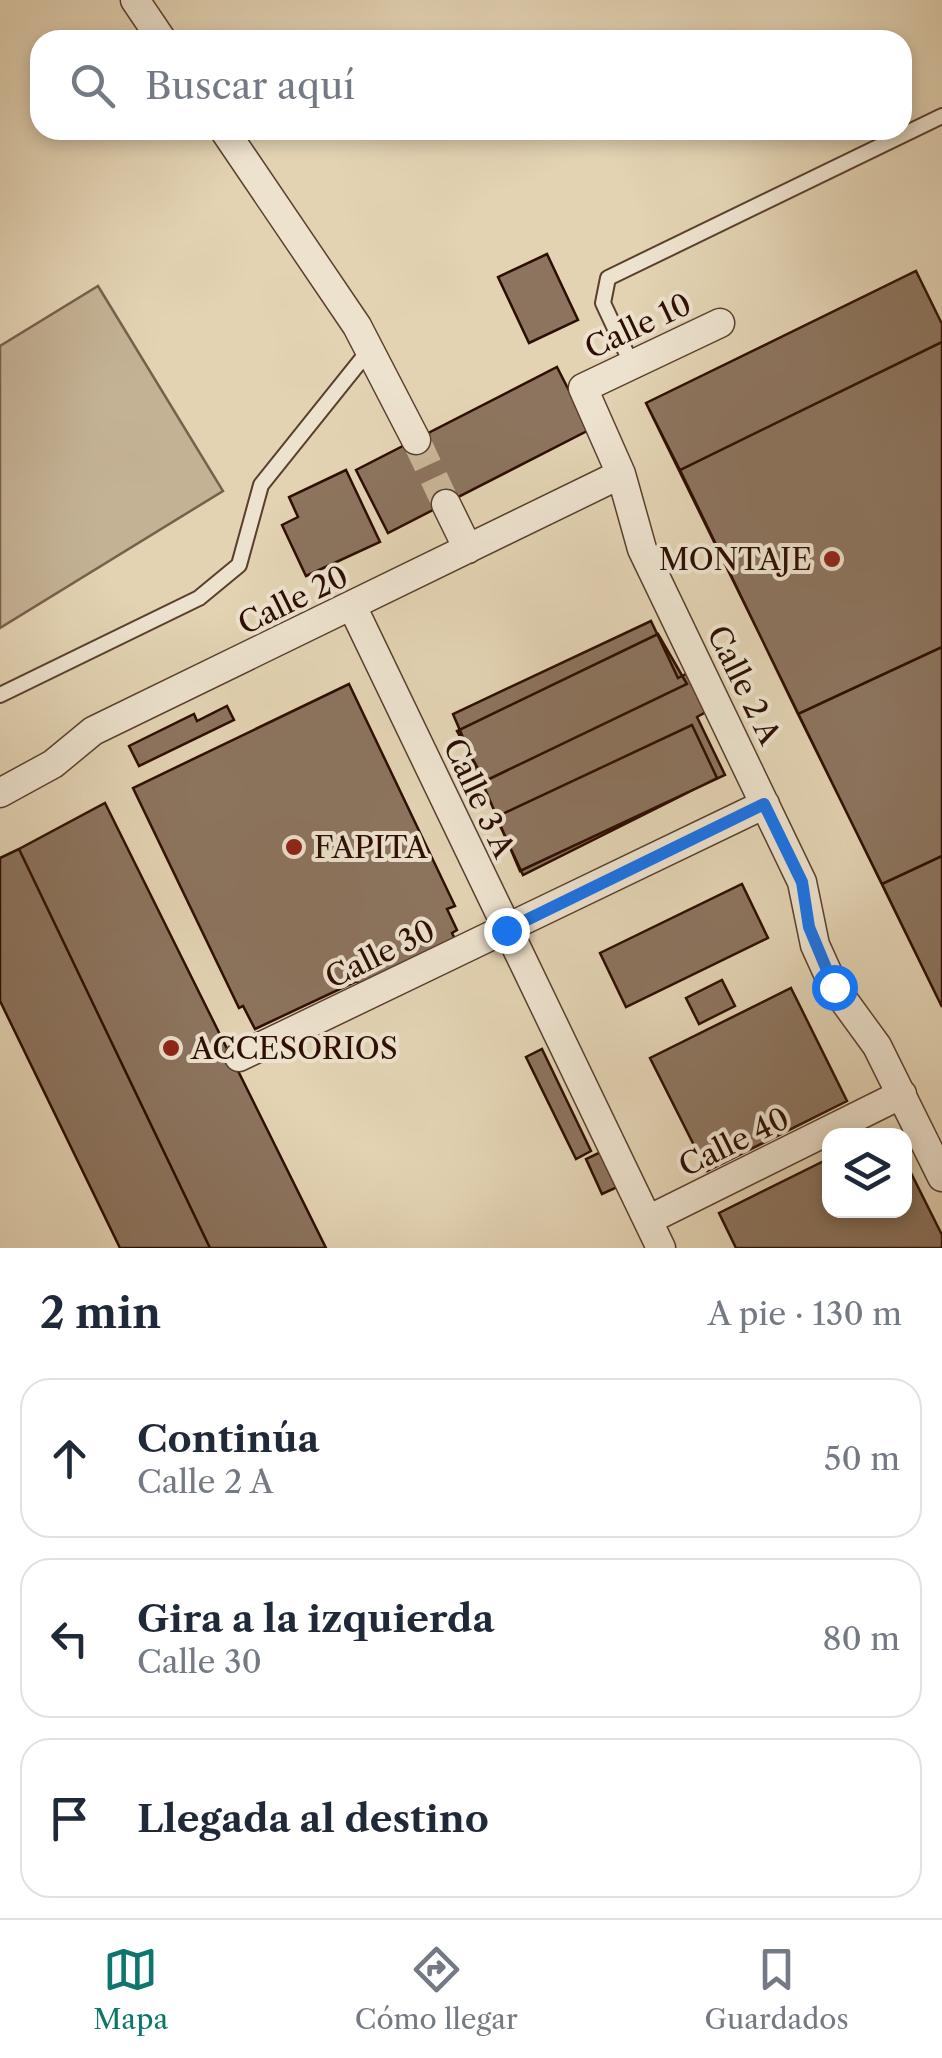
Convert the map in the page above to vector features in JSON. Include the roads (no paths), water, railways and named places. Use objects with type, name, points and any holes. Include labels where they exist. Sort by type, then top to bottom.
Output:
[{"type":"street","points":[[135,0],[155,30]]},
{"type":"street","points":[[231,140],[371,348],[416,440]]},
{"type":"street","name":"Calle 10","points":[[583,388],[720,322]]},
{"type":"street","name":"Calle 2 A","points":[[583,388],[621,474],[642,549],[802,882],[815,945],[848,1008],[876,1046],[942,1177]]},
{"type":"street","name":"Calle 20","points":[[0,794],[52,764],[92,732],[621,474]]},
{"type":"street","points":[[446,504],[468,549]]},
{"type":"street","name":"Calle 3 A","points":[[352,608],[662,1248]]},
{"type":"street","name":"Calle 30","points":[[239,1058],[764,804]]},
{"type":"street","name":"Calle 40","points":[[648,1220],[902,1094]]},
{"type":"lane","points":[[912,130],[942,116]]},
{"type":"lane","points":[[632,364],[603,303],[608,278],[621,268],[891,140]]},
{"type":"lane","points":[[0,695],[199,598],[228,578],[244,555],[262,485],[371,348]]},
{"type":"tunnel","points":[[416,440],[446,504]]},
{"type":"place","name":"MONTAJE","points":[[832,559]]},
{"type":"place","name":"FAPITA","points":[[294,847]]},
{"type":"place","name":"ACCESORIOS","points":[[171,1048]]}]
